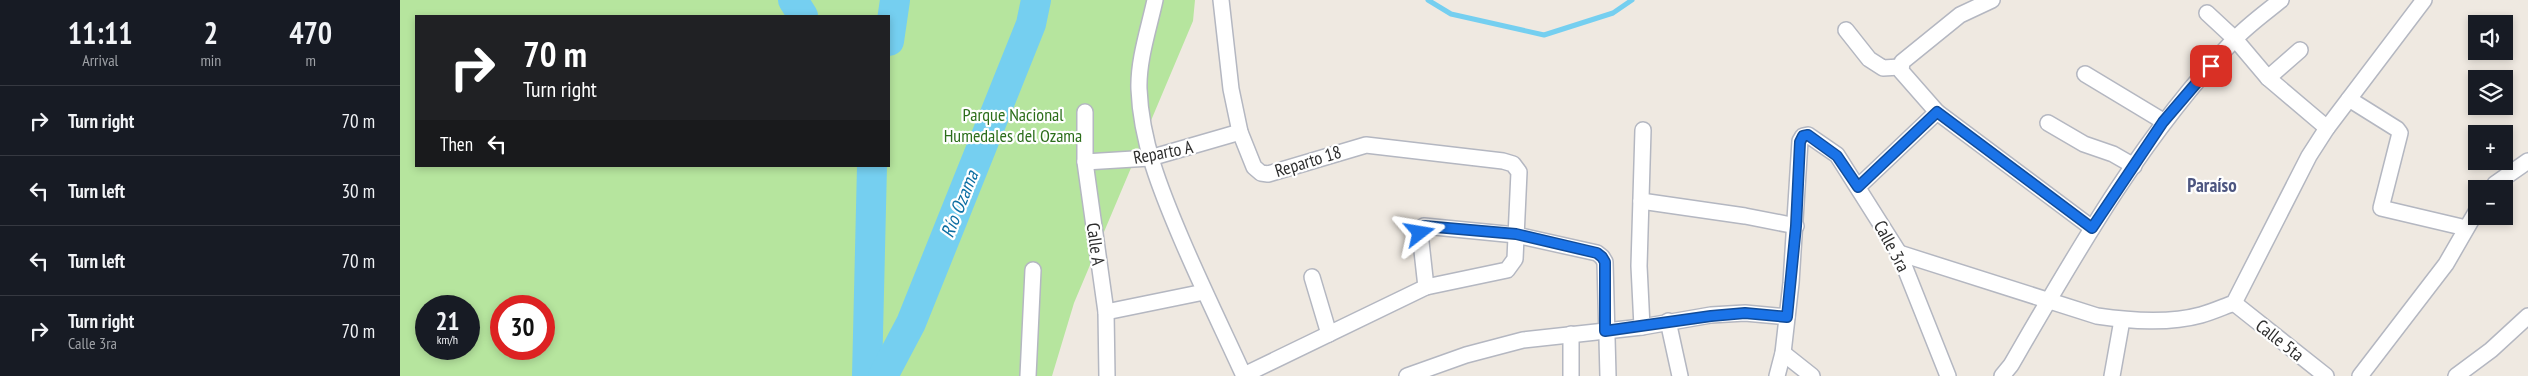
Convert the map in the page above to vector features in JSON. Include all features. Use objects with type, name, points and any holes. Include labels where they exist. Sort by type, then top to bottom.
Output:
[{"type":"street","points":[[1155,0],[1139,76],[1140,102],[1150,158],[1204,292],[1244,375],[1426,287],[1507,270],[1515,259],[1516,234]]},
{"type":"street","name":"Reparto 18","points":[[1221,0],[1231,89],[1240,132],[1254,167],[1260,173],[1268,174],[1366,145],[1504,161],[1513,164],[1519,172],[1516,234]]},
{"type":"street","points":[[1992,0],[1960,16],[1902,62],[1900,71],[1937,112],[2092,228]]},
{"type":"street","points":[[2002,376],[2011,365],[2092,228],[2163,122],[2235,39],[2281,0]]},
{"type":"street","points":[[1899,253],[2049,299],[2097,316],[2122,320],[2160,321],[2200,316],[2234,303],[2309,156],[2327,128],[2424,0]]},
{"type":"street","points":[[2207,13],[2235,39],[2268,78],[2327,128]]},
{"type":"street","points":[[1846,30],[1869,59],[1883,68],[1900,66]]},
{"type":"street","points":[[2268,78],[2300,50]]},
{"type":"street","points":[[2085,74],[2163,122]]},
{"type":"street","points":[[2349,99],[2397,129],[2400,133],[2381,208],[2466,228]]},
{"type":"street","name":"Calle A","points":[[1085,112],[1085,162],[1106,312],[1107,376]]},
{"type":"street","points":[[1858,187],[1937,112]]},
{"type":"street","points":[[2048,122],[2084,144],[2113,154],[2134,166]]},
{"type":"street","points":[[1642,327],[1639,266],[1644,130]]},
{"type":"street","name":"Reparto A","points":[[1085,162],[1150,158],[1240,132]]},
{"type":"street","name":"Calle 3ra","points":[[1796,226],[1800,142],[1803,136],[1808,135],[1837,156],[1899,253],[1948,376]]},
{"type":"street","points":[[2501,180],[2528,161]]},
{"type":"street","points":[[1641,201],[1745,216],[1796,226],[1784,353],[1778,376]]},
{"type":"street","points":[[2360,376],[2446,264],[2468,225]]},
{"type":"street","points":[[1426,287],[1420,233],[1424,226],[1516,234],[1597,253],[1605,262],[1605,331],[1608,376]]},
{"type":"street","points":[[1028,376],[1033,270]]},
{"type":"street","points":[[1312,277],[1329,334]]},
{"type":"street","points":[[1106,312],[1204,292]]},
{"type":"street","name":"Calle 5ta","points":[[2234,303],[2325,376]]},
{"type":"street","points":[[1407,376],[1466,355],[1523,340],[1745,313],[1787,317]]},
{"type":"street","points":[[2456,376],[2491,350],[2528,316]]},
{"type":"street","points":[[2112,376],[2122,320]]},
{"type":"street","points":[[1668,322],[1680,376]]},
{"type":"street","points":[[1571,334],[1571,376]]},
{"type":"street","points":[[1784,353],[1812,376]]},
{"type":"green space","name":"Parque Nacional Humedales del Ozama","points":[[400,0],[1195,0],[1193,21],[1074,303],[1052,376],[400,376]]},
{"type":"waterway","points":[[793,0],[802,15]]},
{"type":"waterway","points":[[890,34],[895,0]]},
{"type":"waterway","name":"Río Ozama","points":[[883,376],[911,323],[1031,24],[1036,0]]},
{"type":"waterway","points":[[1428,0],[1451,14],[1544,35],[1613,13],[1632,0]]},
{"type":"waterway","points":[[867,376],[872,167]]},
{"type":"district","name":"Paraíso","points":[[2212,185]]},
{"type":"route","points":[[1420,233],[1424,226],[1516,234],[1597,253],[1605,262],[1605,331],[1745,313],[1787,317],[1796,226],[1800,142],[1803,136],[1808,135],[1837,156],[1858,187],[1937,112],[2032,185],[2092,228],[2163,122],[2211,66]]}]
